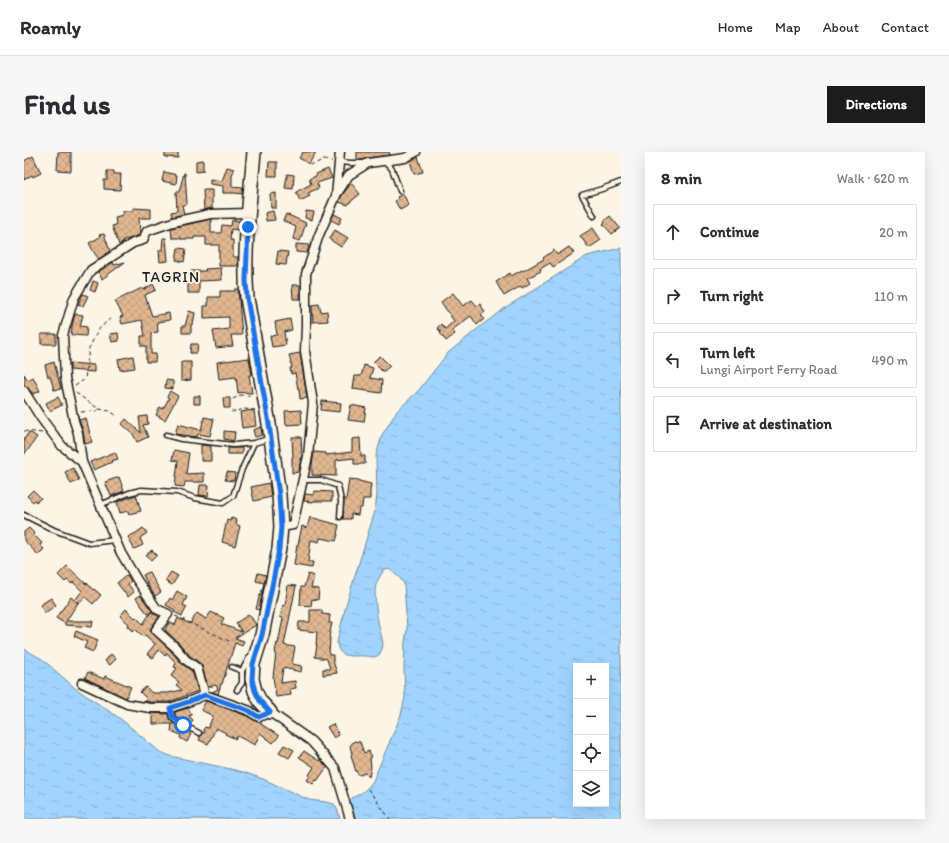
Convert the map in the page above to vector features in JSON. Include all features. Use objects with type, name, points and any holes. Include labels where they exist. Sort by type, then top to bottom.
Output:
[{"type":"main road","points":[[254,152],[246,261],[247,298],[271,439],[279,495],[281,527],[279,549],[262,635],[253,664],[252,679],[255,691],[260,701],[270,712]]},
{"type":"street","points":[[336,196],[340,152]]},
{"type":"street","points":[[281,527],[293,524],[308,456],[313,403],[305,351],[306,274],[319,235],[336,196],[350,175],[368,163],[405,158],[416,152]]},
{"type":"street","points":[[205,695],[197,668],[186,660],[175,647],[156,630],[168,614],[157,609],[121,553],[82,462],[78,433],[65,378],[63,335],[74,298],[91,270],[134,243],[143,240],[147,231],[173,222],[210,214],[249,213]]},
{"type":"street","points":[[24,391],[62,446],[82,462]]},
{"type":"street","points":[[82,683],[127,704],[150,708],[170,708],[205,695],[250,711],[259,717],[270,712],[311,742],[335,768],[350,819]]},
{"type":"lane","points":[[385,161],[392,169],[400,191]]},
{"type":"lane","points":[[339,162],[368,163]]},
{"type":"lane","points":[[594,216],[582,195],[621,182]]},
{"type":"lane","points":[[166,435],[181,439],[234,445],[271,439]]},
{"type":"lane","points":[[100,505],[129,493],[141,490],[176,492],[195,498],[223,503],[233,496],[242,469],[254,442]]},
{"type":"lane","points":[[303,480],[321,480],[338,486],[340,517]]},
{"type":"lane","points":[[24,516],[54,530],[89,543],[115,540]]},
{"type":"lane","points":[[237,690],[242,683],[242,671],[262,635]]},
{"type":"lane","points":[[232,667],[242,671]]},
{"type":"lane","points":[[170,708],[172,717],[176,721],[198,733]]},
{"type":"path","points":[[310,165],[324,160],[339,162]]},
{"type":"path","points":[[113,316],[99,329],[89,348],[85,379],[72,389],[99,409],[110,411],[117,416]]},
{"type":"path","points":[[233,399],[241,395],[248,396],[262,389]]},
{"type":"path","points":[[72,412],[96,411],[99,409]]},
{"type":"path","points":[[231,411],[233,412],[244,409],[256,410]]},
{"type":"path","points":[[24,431],[54,435]]},
{"type":"path","points":[[168,614],[178,617],[229,641]]},
{"type":"path","points":[[368,789],[390,819]]},
{"type":"water","points":[[621,248],[621,819],[356,819],[349,801],[364,791],[373,781],[401,715],[405,697],[404,669],[407,629],[404,584],[400,578],[389,569],[383,571],[377,581],[375,589],[377,617],[383,643],[380,654],[374,657],[351,656],[343,654],[338,648],[337,642],[346,605],[375,511],[377,494],[376,456],[382,435],[397,411],[418,391],[448,353],[505,308],[587,256]]},
{"type":"water","points":[[24,649],[42,659],[75,688],[122,720],[160,752],[170,756],[243,772],[263,779],[309,800],[334,804],[340,819],[24,819]]},
{"type":"building","points":[[58,152],[71,152],[71,171],[57,170]]},
{"type":"building","points":[[165,152],[178,152],[178,158],[165,157]]},
{"type":"building","points":[[303,152],[316,152],[309,164],[299,158]]},
{"type":"building","points":[[357,152],[389,152],[390,155],[357,160]]},
{"type":"building","points":[[33,156],[41,173],[33,177],[32,175],[24,180],[24,161]]},
{"type":"building","points":[[418,157],[423,172],[414,174],[410,161]]},
{"type":"building","points":[[203,160],[203,171],[196,172],[196,161]]},
{"type":"building","points":[[269,162],[277,162],[277,176],[268,176]]},
{"type":"building","points":[[227,167],[234,169],[232,176],[232,187],[243,188],[242,194],[223,193],[223,186],[210,184],[210,179],[222,181]]},
{"type":"building","points":[[328,169],[332,178],[317,183],[319,188],[308,193],[310,196],[300,201],[296,192],[311,184],[309,179]]},
{"type":"building","points":[[107,171],[114,171],[114,174],[121,174],[120,190],[104,189],[104,180],[107,180]]},
{"type":"building","points":[[164,172],[177,175],[176,184],[162,181]]},
{"type":"building","points":[[184,173],[187,204],[182,205],[184,214],[172,217],[171,212],[177,211],[176,192],[179,192]]},
{"type":"building","points":[[287,174],[294,175],[293,189],[285,188]]},
{"type":"building","points":[[351,183],[360,194],[348,205],[339,202],[341,197]]},
{"type":"building","points":[[203,190],[212,190],[212,208],[204,210]]},
{"type":"building","points":[[276,193],[276,208],[271,208],[270,194]]},
{"type":"building","points":[[403,194],[409,205],[400,210],[395,201],[398,199],[397,197]]},
{"type":"building","points":[[133,208],[151,209],[151,218],[139,218],[139,235],[123,240],[124,242],[119,245],[112,226],[116,225],[115,217],[123,215],[123,211],[133,211]]},
{"type":"building","points":[[273,211],[275,220],[266,221],[265,213]]},
{"type":"building","points":[[306,211],[314,212],[312,220],[305,218]]},
{"type":"building","points":[[286,214],[306,223],[300,241],[293,239],[296,227],[283,221]]},
{"type":"building","points":[[334,214],[342,218],[339,224],[331,220]]},
{"type":"building","points":[[610,216],[620,228],[612,234],[603,224],[605,222],[604,221]]},
{"type":"building","points":[[212,219],[211,233],[221,233],[222,225],[231,226],[232,220],[240,221],[239,230],[231,229],[230,240],[233,240],[233,257],[238,257],[238,266],[219,266],[219,245],[206,245],[206,237],[194,237],[194,239],[172,238],[171,228]]},
{"type":"building","points":[[593,228],[601,240],[589,248],[580,236]]},
{"type":"building","points":[[335,230],[348,238],[341,247],[329,239]]},
{"type":"building","points":[[104,234],[110,251],[99,259],[89,243],[100,237],[99,235]]},
{"type":"building","points":[[163,238],[166,238],[168,261],[160,262],[159,250],[162,250]]},
{"type":"building","points":[[296,244],[309,245],[307,253],[296,252]]},
{"type":"building","points":[[569,247],[574,253],[553,267],[550,263],[540,269],[541,271],[527,278],[530,283],[522,288],[521,286],[504,296],[496,282],[510,273],[511,276],[522,270],[523,271],[544,259],[543,258],[554,250],[557,255]]},
{"type":"building","points":[[178,248],[186,249],[184,262],[176,260]]},
{"type":"building","points":[[278,251],[288,252],[286,265],[276,264]]},
{"type":"building","points":[[113,262],[114,265],[125,262],[102,279],[98,272]]},
{"type":"building","points":[[221,268],[222,280],[199,281],[199,293],[188,293],[188,284],[191,284],[191,271],[206,271],[205,269]]},
{"type":"building","points":[[93,281],[98,283],[95,292],[90,290]]},
{"type":"building","points":[[153,284],[156,290],[145,295],[152,316],[169,313],[170,320],[157,322],[158,332],[151,333],[151,354],[156,354],[155,362],[146,362],[146,346],[141,346],[141,336],[145,336],[142,320],[122,324],[120,317],[123,316],[115,301],[142,288],[143,290]]},
{"type":"building","points":[[292,285],[300,285],[300,299],[293,299]]},
{"type":"building","points":[[235,289],[238,289],[242,335],[231,335],[233,346],[216,348],[213,331],[229,329],[229,317],[204,318],[204,306],[208,306],[208,297],[220,297],[220,291],[235,291]]},
{"type":"building","points":[[453,293],[463,306],[472,300],[477,306],[480,304],[485,312],[481,315],[484,319],[477,325],[471,316],[452,330],[455,334],[446,341],[437,328],[441,324],[445,329],[454,321],[441,302]]},
{"type":"building","points":[[83,294],[88,296],[83,306],[78,304]]},
{"type":"building","points":[[319,304],[321,312],[327,311],[328,321],[313,322],[312,305]]},
{"type":"building","points":[[189,311],[195,313],[193,324],[191,324],[191,333],[182,333],[182,326],[185,326]]},
{"type":"building","points":[[75,314],[83,315],[80,326],[87,327],[86,336],[71,335]]},
{"type":"building","points":[[290,319],[292,330],[284,332],[286,345],[272,347],[270,336],[277,335],[275,322]]},
{"type":"building","points":[[118,333],[119,341],[112,342],[110,334]]},
{"type":"building","points":[[41,334],[56,334],[56,344],[41,344]]},
{"type":"building","points":[[191,344],[198,344],[197,353],[190,353]]},
{"type":"building","points":[[300,353],[307,398],[300,399],[295,373],[291,374],[290,368],[292,368],[289,355]]},
{"type":"building","points":[[133,356],[135,368],[120,370],[118,359]]},
{"type":"building","points":[[380,356],[390,366],[384,371],[382,371],[373,362]]},
{"type":"building","points":[[249,358],[252,375],[249,375],[252,393],[238,393],[236,377],[219,379],[217,362]]},
{"type":"building","points":[[54,362],[61,389],[54,390],[50,376],[48,377],[45,365]]},
{"type":"building","points":[[181,362],[191,362],[191,380],[181,381]]},
{"type":"building","points":[[70,363],[94,365],[94,372],[70,370]]},
{"type":"building","points":[[364,365],[373,368],[370,378],[382,380],[381,393],[353,389],[355,376],[361,376]]},
{"type":"building","points":[[24,374],[28,380],[33,377],[40,391],[33,394],[25,386]]},
{"type":"building","points":[[166,380],[173,381],[173,389],[165,388]]},
{"type":"building","points":[[170,391],[178,396],[165,420],[156,415],[160,407],[163,409],[169,398],[167,397]]},
{"type":"building","points":[[194,396],[200,396],[200,404],[194,404]]},
{"type":"building","points":[[58,397],[62,405],[50,411],[46,403]]},
{"type":"building","points":[[223,398],[230,398],[230,408],[224,408]]},
{"type":"building","points":[[322,401],[341,403],[340,412],[321,410]]},
{"type":"building","points":[[351,405],[366,408],[364,422],[348,420]]},
{"type":"building","points":[[254,410],[256,426],[242,428],[240,412]]},
{"type":"building","points":[[301,410],[302,424],[286,425],[285,411]]},
{"type":"building","points":[[147,416],[148,424],[143,425],[148,437],[137,442],[133,434],[122,424],[126,419],[141,433],[139,417]]},
{"type":"building","points":[[204,417],[214,419],[210,436],[198,434],[197,437],[175,434],[178,424],[201,430]]},
{"type":"building","points":[[86,418],[92,442],[85,444],[83,431],[79,420]]},
{"type":"building","points":[[261,427],[262,435],[255,437],[253,430]]},
{"type":"building","points":[[224,431],[235,432],[234,441],[224,439]]},
{"type":"building","points":[[29,432],[37,437],[24,455],[24,439]]},
{"type":"building","points":[[292,437],[301,437],[302,457],[300,460],[299,472],[292,473],[293,457]]},
{"type":"building","points":[[360,438],[361,456],[365,456],[365,464],[354,464],[354,458],[336,460],[336,476],[312,475],[314,452],[326,453],[326,455],[352,452],[352,439]]},
{"type":"building","points":[[201,445],[211,446],[211,461],[201,461]]},
{"type":"building","points":[[228,448],[242,448],[242,454],[228,454]]},
{"type":"building","points":[[174,450],[189,453],[186,474],[204,473],[204,482],[185,482],[184,487],[175,486],[178,461],[172,460]]},
{"type":"building","points":[[115,452],[118,459],[94,470],[90,462]]},
{"type":"building","points":[[73,468],[79,480],[71,484],[65,472]]},
{"type":"building","points":[[227,472],[235,473],[234,481],[225,480]]},
{"type":"building","points":[[119,477],[124,491],[111,496],[105,482]]},
{"type":"building","points":[[349,479],[359,480],[371,484],[370,499],[363,499],[362,508],[359,508],[358,515],[351,514],[351,519],[343,519],[344,500],[346,500]]},
{"type":"building","points":[[269,483],[271,497],[254,501],[251,487]]},
{"type":"building","points":[[200,485],[209,485],[208,496],[199,495]]},
{"type":"building","points":[[33,490],[41,498],[36,502],[35,500],[33,502],[27,496]]},
{"type":"building","points":[[314,491],[332,492],[332,501],[304,501],[305,494],[314,495]]},
{"type":"building","points":[[136,495],[141,511],[129,514],[128,511],[120,513],[117,502]]},
{"type":"building","points":[[310,517],[339,525],[336,541],[320,538],[319,542],[311,540],[308,562],[313,562],[312,568],[294,565],[302,526],[307,528]]},
{"type":"building","points":[[231,518],[237,520],[236,524],[240,526],[235,546],[222,542],[227,520],[230,521]]},
{"type":"building","points":[[29,528],[42,543],[40,545],[44,549],[38,555],[24,540],[24,532]]},
{"type":"building","points":[[143,528],[147,533],[140,538],[143,545],[134,549],[128,537]]},
{"type":"building","points":[[152,550],[157,555],[151,561],[146,555]]},
{"type":"building","points":[[67,566],[93,590],[94,589],[101,595],[93,604],[85,597],[80,603],[76,599],[82,591],[73,582],[72,584],[67,580],[65,582],[58,575]]},
{"type":"building","points":[[149,572],[161,592],[155,596],[143,575]]},
{"type":"building","points":[[171,572],[178,576],[172,585],[165,581]]},
{"type":"building","points":[[258,573],[266,575],[259,610],[256,609],[264,583],[256,581]]},
{"type":"building","points":[[308,574],[314,576],[311,588],[319,589],[318,600],[312,599],[311,606],[300,605],[301,587],[304,587]]},
{"type":"building","points":[[127,575],[131,581],[128,584],[134,592],[128,597],[117,583]]},
{"type":"building","points":[[288,585],[296,586],[284,645],[295,647],[292,664],[302,666],[301,672],[283,668],[281,683],[295,681],[296,688],[290,689],[291,695],[276,697],[273,677],[275,652],[283,618],[280,617],[283,605],[285,606]]},
{"type":"building","points":[[177,591],[187,597],[183,605],[187,607],[182,616],[174,612],[175,610],[166,605],[170,598],[172,600]]},
{"type":"building","points":[[140,595],[152,611],[148,614],[136,598]]},
{"type":"building","points":[[71,597],[78,603],[66,621],[93,621],[92,627],[65,625],[65,622],[64,623],[56,618]]},
{"type":"building","points":[[51,598],[56,605],[45,613],[40,605]]},
{"type":"building","points":[[126,609],[143,624],[151,612],[159,617],[150,629],[151,632],[182,664],[192,671],[198,691],[169,702],[144,701],[147,699],[140,692],[146,687],[152,693],[168,693],[182,690],[176,685],[179,682],[171,676],[177,668],[174,667],[176,663],[167,653],[165,656],[159,650],[153,658],[147,654],[155,644],[145,635],[144,637],[135,629],[133,631],[128,626],[129,624],[120,616]]},
{"type":"building","points":[[310,610],[322,610],[322,614],[330,615],[329,623],[332,623],[329,637],[329,655],[333,655],[333,661],[337,673],[323,675],[323,669],[330,669],[327,659],[315,657],[317,632],[298,630],[299,622],[310,622]]},
{"type":"building","points":[[211,612],[224,618],[221,624],[242,632],[236,623],[248,615],[250,615],[256,625],[235,638],[244,641],[242,646],[235,643],[218,694],[212,692],[218,689],[216,685],[208,687],[201,664],[190,656],[165,630],[169,622],[175,625],[178,618],[190,624],[197,613],[206,619]]},
{"type":"building","points":[[76,631],[98,640],[93,652],[84,648],[87,642],[74,636]]},
{"type":"building","points":[[111,654],[116,659],[110,665],[105,661]]},
{"type":"building","points":[[88,672],[104,679],[105,676],[131,687],[126,698],[85,678]]},
{"type":"building","points":[[206,701],[247,716],[257,722],[261,722],[261,724],[279,736],[273,743],[260,733],[255,745],[237,736],[236,739],[216,728],[208,744],[199,740],[202,733],[204,733],[203,730],[205,727],[208,728],[213,716],[201,710]]},
{"type":"building","points":[[188,708],[192,715],[189,716],[193,720],[190,724],[175,715],[175,712]]},
{"type":"building","points":[[148,713],[168,714],[169,719],[174,724],[191,734],[187,742],[180,738],[181,735],[171,731],[172,724],[153,724],[153,716]]},
{"type":"building","points":[[333,724],[339,735],[334,738],[327,727]]},
{"type":"building","points":[[354,741],[360,742],[364,753],[369,751],[371,767],[369,777],[365,773],[360,775],[356,772],[350,746]]},
{"type":"building","points":[[284,745],[294,750],[289,758],[279,752]]},
{"type":"building","points":[[304,751],[319,761],[320,759],[327,767],[313,784],[307,780],[314,767],[299,757]]},
{"type":"district","name":"TAGRIN","points":[[171,277]]},
{"type":"route","points":[[183,725],[172,717],[170,708],[205,695],[250,711],[259,717],[270,712],[260,701],[255,691],[252,679],[253,664],[262,635],[275,571],[281,527],[279,495],[269,424],[247,298],[246,261],[248,227]]}]
